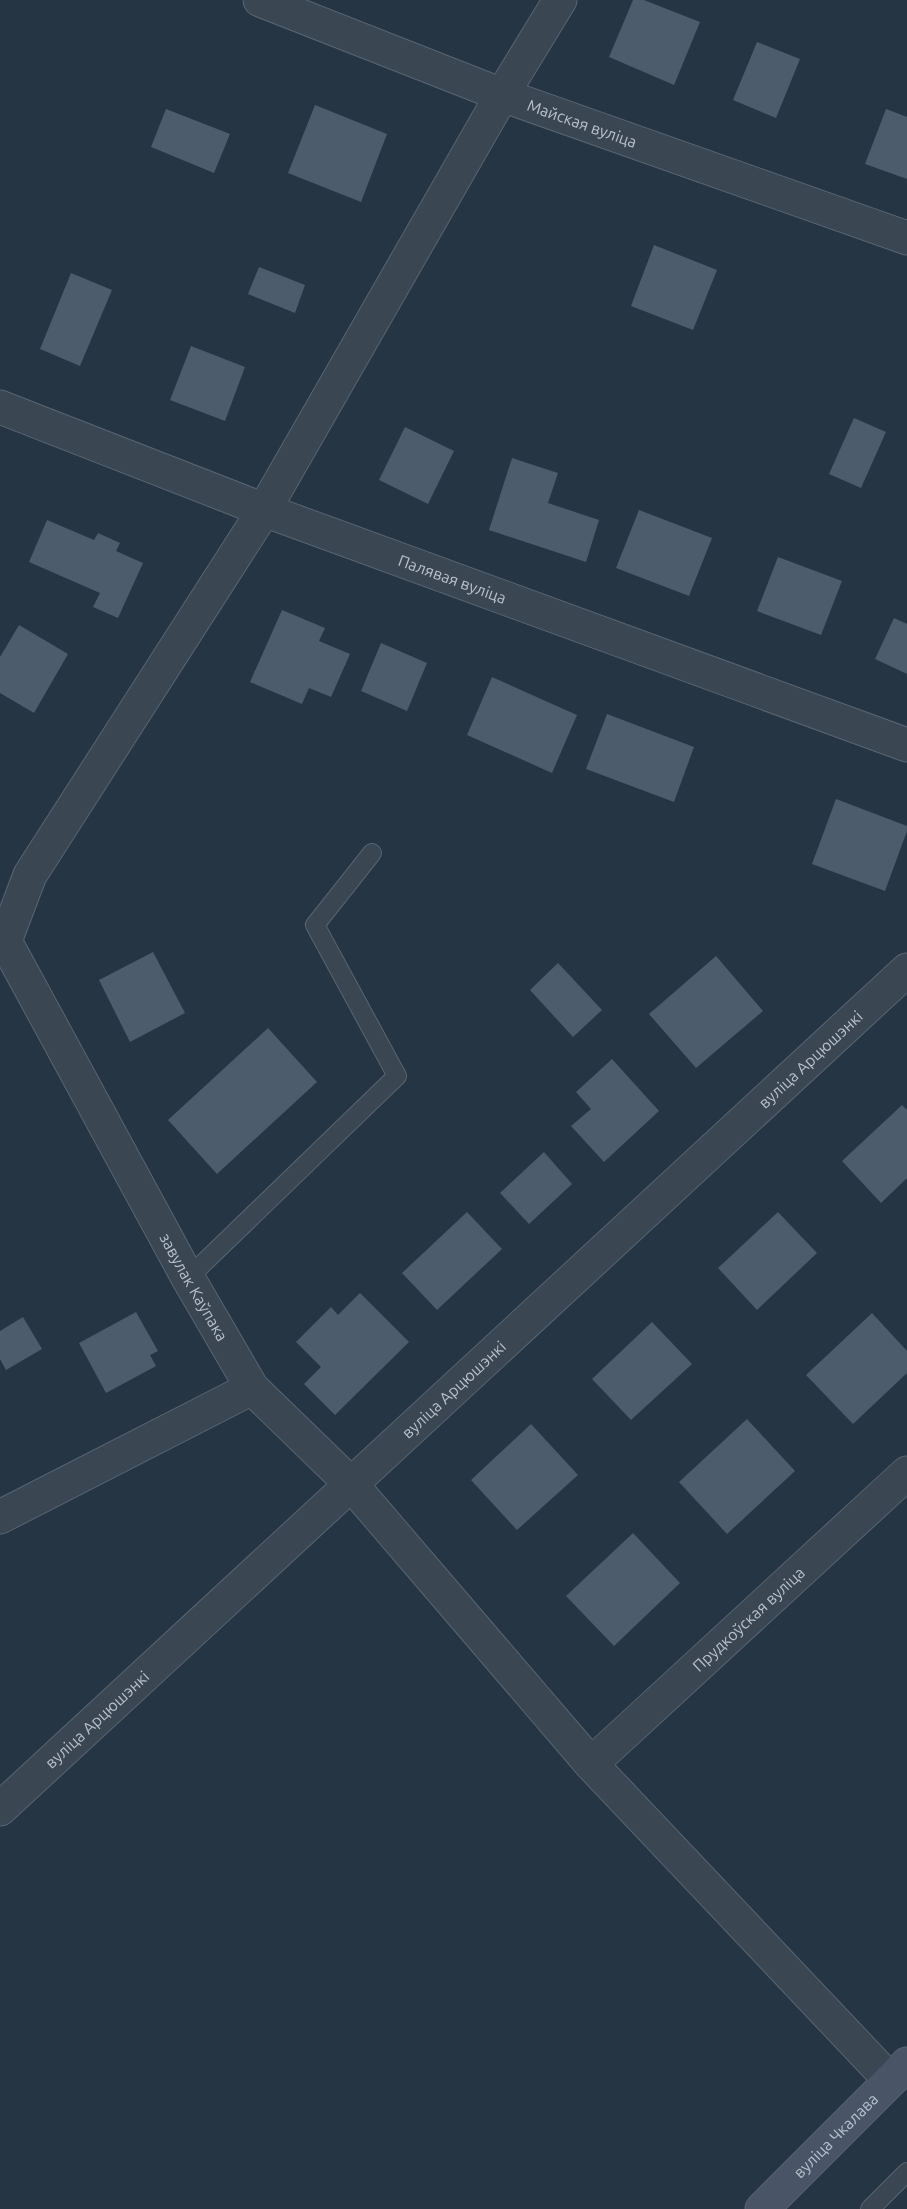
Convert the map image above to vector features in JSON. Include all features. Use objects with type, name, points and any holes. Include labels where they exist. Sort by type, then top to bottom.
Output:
[{"type":"main road","name":"вуліца Чкалава","points":[[762,2209],[898,2072]]},
{"type":"street","name":"Майская вуліца","points":[[260,0],[502,95],[907,238]]},
{"type":"street","points":[[2,941],[30,875],[264,510],[502,95],[560,0]]},
{"type":"street","name":"Палявая вуліца","points":[[0,407],[264,510],[907,745]]},
{"type":"street","name":"завулак Каўпака","points":[[2,941],[188,1278],[252,1388],[351,1484],[591,1764],[898,2072]]},
{"type":"street","name":"вуліца Арцюшэнкі","points":[[0,1809],[907,970]]},
{"type":"street","points":[[0,1517],[252,1388]]},
{"type":"street","name":"Прудкоўская вуліца","points":[[591,1764],[907,1473]]},
{"type":"lane","points":[[188,1278],[397,1076],[315,925],[372,853]]},
{"type":"lane","points":[[870,2209],[907,2172]]},
{"type":"building","points":[[633,0],[644,0],[700,22],[674,85],[609,57]]},
{"type":"building","points":[[757,42],[800,59],[776,118],[733,100]]},
{"type":"building","points":[[315,105],[387,134],[361,202],[288,173]]},
{"type":"building","points":[[166,109],[230,134],[214,173],[151,147]]},
{"type":"building","points":[[886,109],[907,117],[907,179],[865,164]]},
{"type":"building","points":[[654,245],[717,270],[693,330],[631,306]]},
{"type":"building","points":[[259,267],[305,285],[295,313],[248,294]]},
{"type":"building","points":[[71,273],[112,290],[80,366],[40,349]]},
{"type":"building","points":[[191,346],[245,367],[225,421],[170,400]]},
{"type":"building","points":[[854,418],[886,432],[861,488],[829,474]]},
{"type":"building","points":[[405,427],[454,451],[428,504],[379,480]]},
{"type":"building","points":[[512,458],[558,473],[548,503],[599,520],[586,562],[489,530]]},
{"type":"building","points":[[639,510],[712,538],[689,596],[616,568]]},
{"type":"building","points":[[47,520],[94,540],[98,533],[120,543],[116,551],[143,563],[118,618],[93,607],[100,593],[29,562]]},
{"type":"building","points":[[778,557],[842,581],[821,635],[757,611]]},
{"type":"building","points":[[282,610],[325,628],[319,641],[350,654],[331,697],[309,688],[302,704],[250,682]]},
{"type":"building","points":[[894,618],[907,624],[907,674],[875,659]]},
{"type":"building","points":[[19,625],[68,654],[34,713],[0,693],[0,657]]},
{"type":"building","points":[[381,643],[427,663],[407,711],[361,691]]},
{"type":"building","points":[[492,677],[577,715],[552,773],[467,735]]},
{"type":"building","points":[[607,714],[694,747],[674,802],[586,769]]},
{"type":"building","points":[[836,799],[907,826],[885,891],[812,864]]},
{"type":"building","points":[[153,952],[185,1013],[130,1042],[99,980]]},
{"type":"building","points":[[716,956],[763,1011],[696,1068],[649,1014]]},
{"type":"building","points":[[558,963],[602,1010],[573,1037],[530,990]]},
{"type":"building","points":[[268,1028],[317,1082],[217,1174],[168,1120]]},
{"type":"building","points":[[612,1059],[659,1111],[604,1162],[571,1126],[591,1109],[576,1092]]},
{"type":"building","points":[[902,1105],[907,1110],[907,1178],[881,1203],[842,1161]]},
{"type":"building","points":[[544,1152],[572,1184],[529,1224],[500,1193]]},
{"type":"building","points":[[467,1212],[502,1249],[437,1310],[402,1273]]},
{"type":"building","points":[[778,1212],[817,1253],[757,1310],[718,1268]]},
{"type":"building","points":[[360,1293],[409,1342],[335,1415],[304,1384],[321,1367],[296,1342],[331,1307],[338,1315]]},
{"type":"building","points":[[136,1312],[158,1351],[150,1355],[156,1366],[106,1393],[79,1343]]},
{"type":"building","points":[[872,1313],[907,1351],[907,1373],[853,1424],[806,1375]]},
{"type":"building","points":[[23,1317],[42,1349],[6,1370],[0,1359],[0,1331]]},
{"type":"building","points":[[652,1322],[692,1364],[631,1420],[592,1379]]},
{"type":"building","points":[[747,1419],[795,1471],[727,1534],[679,1482]]},
{"type":"building","points":[[531,1424],[578,1475],[517,1530],[471,1480]]},
{"type":"building","points":[[633,1533],[680,1583],[614,1646],[566,1596]]}]
